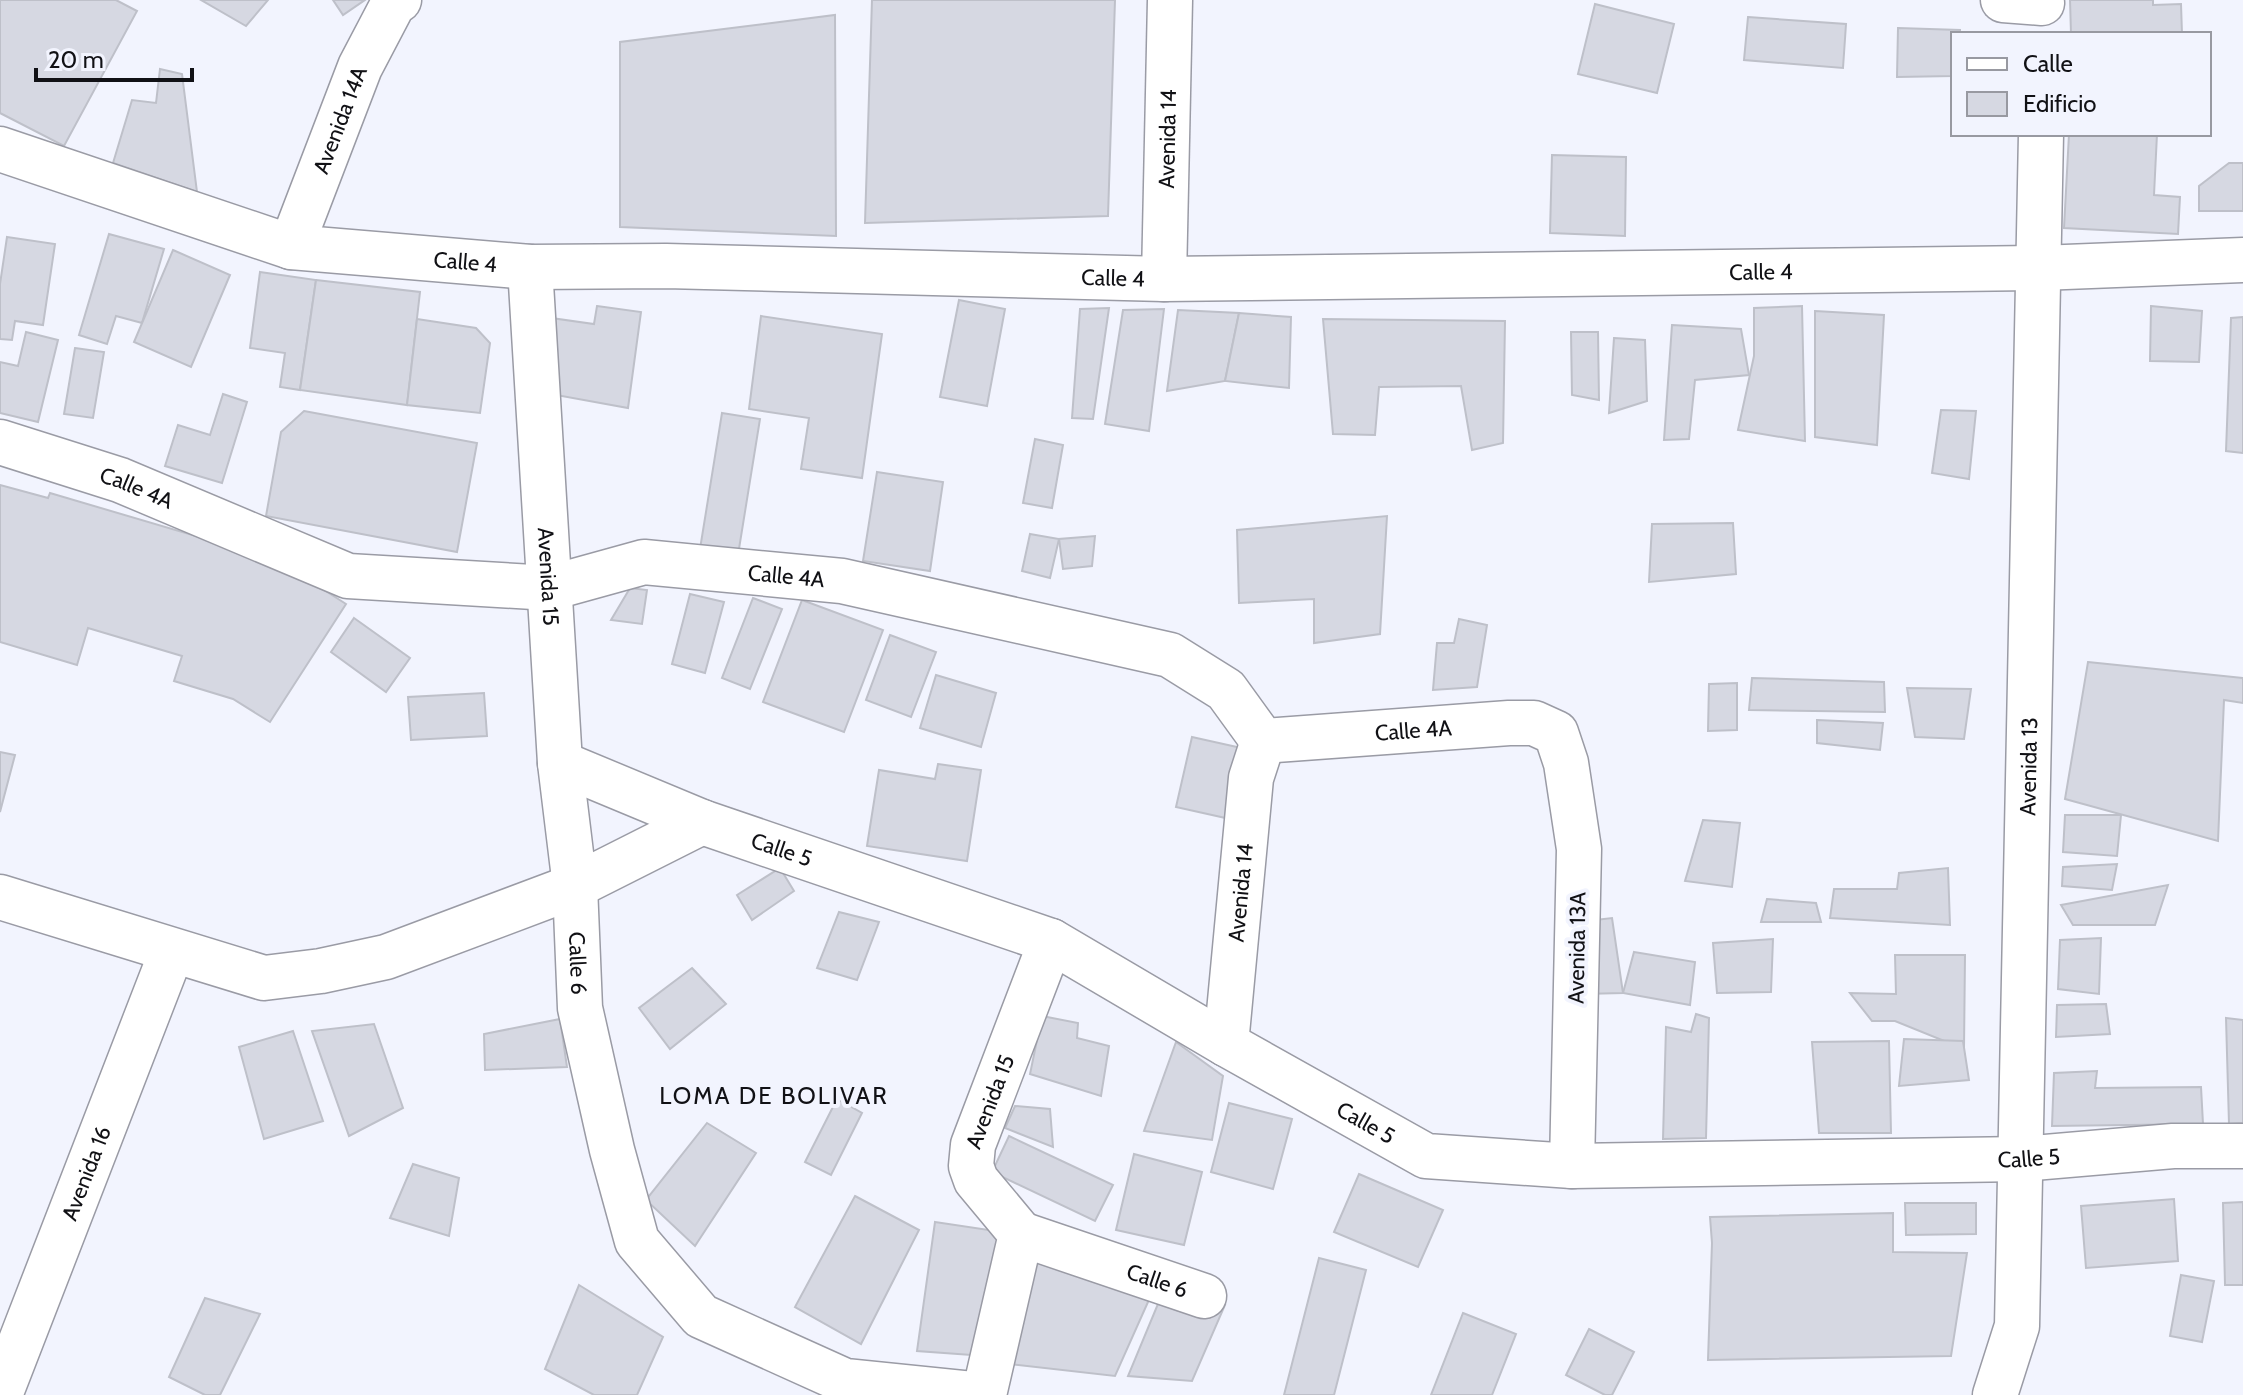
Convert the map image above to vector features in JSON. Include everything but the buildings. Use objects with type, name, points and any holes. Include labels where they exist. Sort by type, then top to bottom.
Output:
[{"type":"street","name":"Avenida 14A","points":[[291,247],[360,67],[393,4],[399,0]]},
{"type":"street","name":"Avenida 14","points":[[1164,279],[1170,0]]},
{"type":"street","name":"Avenida 13","points":[[1995,1395],[2017,1326],[2041,136]]},
{"type":"street","name":"Calle 4","points":[[0,149],[291,247],[530,267],[666,266],[1164,279],[2040,268],[2243,260]]},
{"type":"street","name":"Avenida 15","points":[[530,267],[560,763],[575,886]]},
{"type":"street","name":"Calle 4A","points":[[0,442],[120,480],[348,576],[550,588],[644,562],[842,581],[1170,655],[1226,690],[1263,741],[1509,723],[1534,723],[1556,733]]},
{"type":"street","name":"Avenida 13A","points":[[1556,733],[1566,763],[1579,849],[1572,1166]]},
{"type":"street","name":"Avenida 14","points":[[1226,1044],[1251,778],[1263,741]]},
{"type":"street","name":"Calle 5","points":[[560,763],[702,822],[1051,941],[1426,1156],[1572,1166],[2022,1159],[2173,1146],[2243,1146]]},
{"type":"street","points":[[0,897],[264,978],[321,971],[386,957],[575,886],[702,822]]},
{"type":"street","name":"Calle 6","points":[[575,886],[580,1008],[612,1150],[637,1241],[701,1316],[844,1388],[983,1395]]},
{"type":"street","name":"Avenida 15","points":[[1021,1234],[976,1180],[971,1166],[973,1145],[1051,941]]},
{"type":"street","name":"Avenida 16","points":[[0,1395],[172,951]]},
{"type":"street","points":[[983,1395],[1021,1234]]},
{"type":"street","name":"Calle 6","points":[[1021,1234],[1204,1296]]},
{"type":"district","name":"LOMA DE BOLIVAR","points":[[774,1095]]}]
